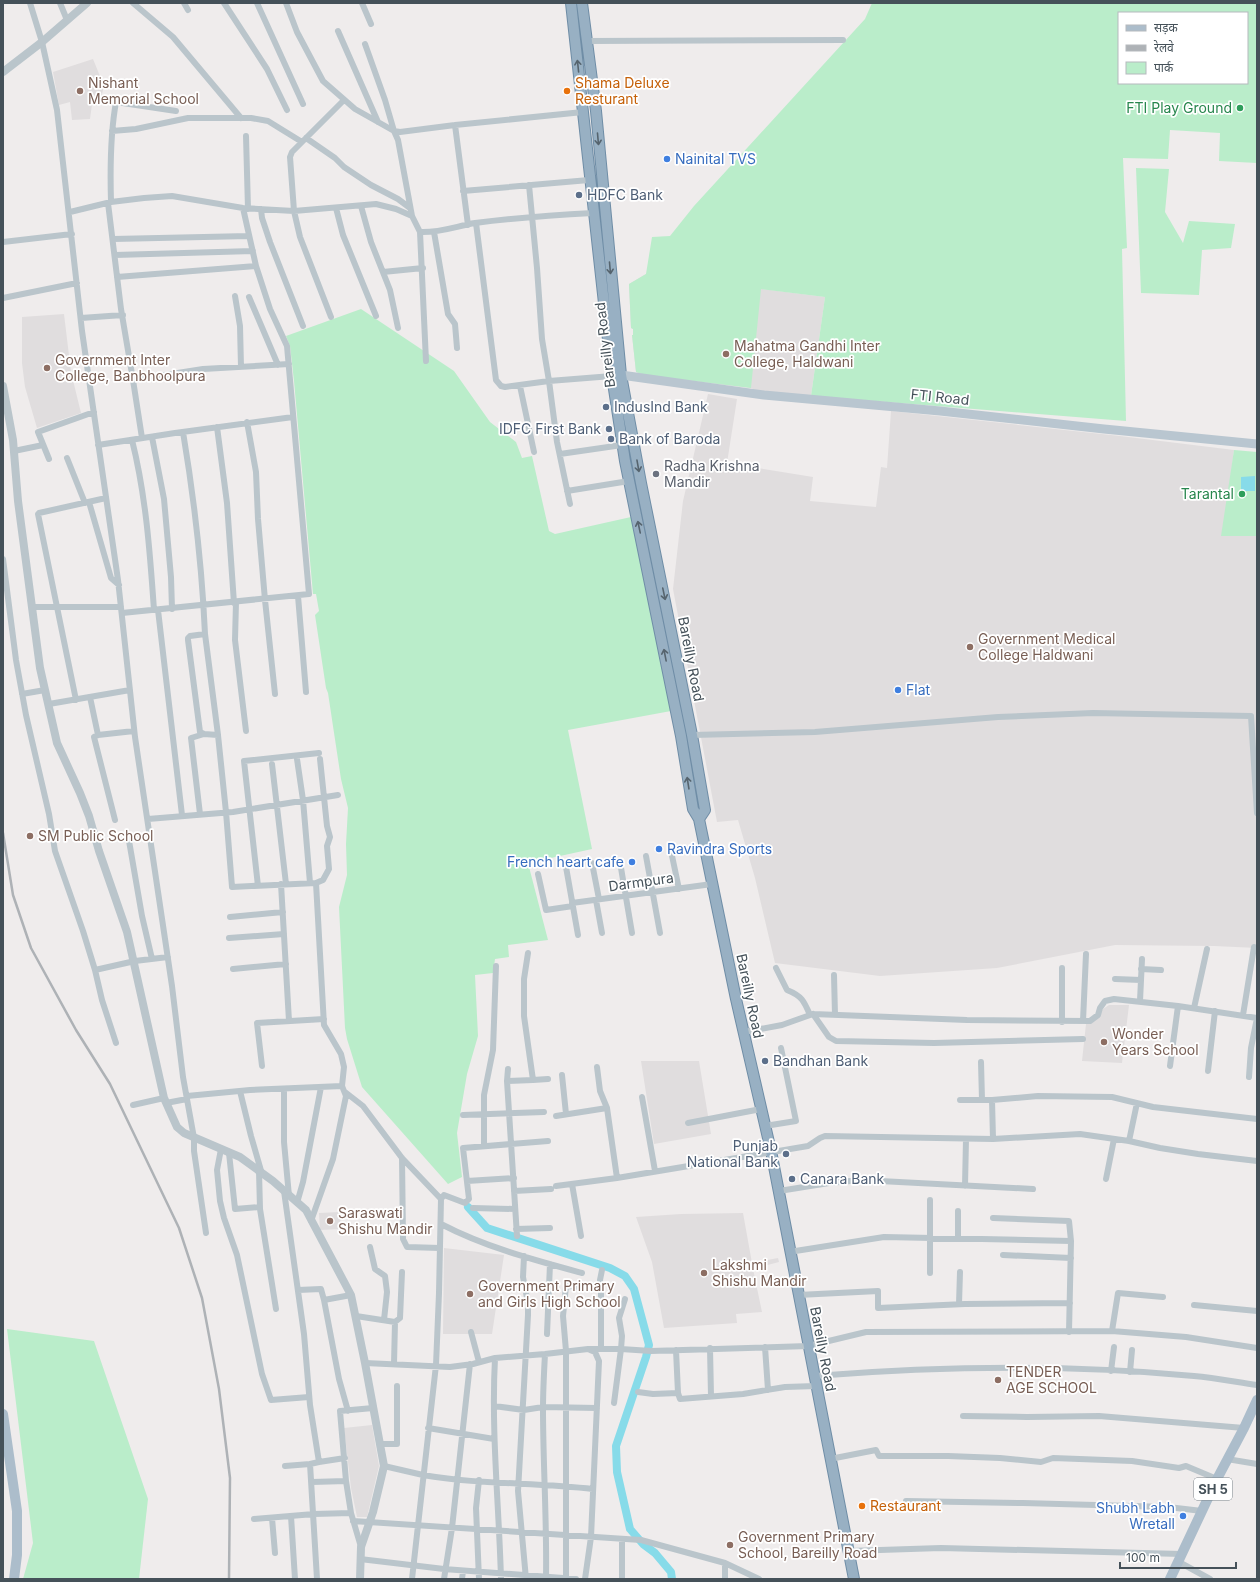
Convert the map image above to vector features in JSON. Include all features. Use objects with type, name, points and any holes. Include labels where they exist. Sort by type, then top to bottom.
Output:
[{"type":"highway","name":"Bareilly Road","points":[[571,3],[589,180],[616,375],[692,734],[705,810],[699,819]]},
{"type":"highway","name":"Bareilly Road","points":[[582,3],[596,111],[622,445],[681,736],[693,809],[699,819],[765,1126],[854,1579]]},
{"type":"highway","points":[[583,112],[596,111]]},
{"type":"highway","points":[[593,213],[605,212]]},
{"type":"highway","points":[[681,736],[692,734]]},
{"type":"main road","name":"FTI Road","points":[[616,375],[764,395],[940,411],[1104,430],[1257,444]]},
{"type":"main road","name":"SH 5","points":[[1170,1579],[1217,1479],[1244,1428],[1253,1416],[1257,1400]]},
{"type":"main road","points":[[3,1414],[17,1511],[17,1555],[14,1579]]},
{"type":"street","points":[[30,3],[42,42],[57,110],[70,212],[81,318],[119,584],[134,731],[168,957],[183,1077],[194,1138],[194,1151],[206,1233]]},
{"type":"street","points":[[60,3],[67,20]]},
{"type":"street","points":[[3,72],[42,42],[87,3]]},
{"type":"street","points":[[133,3],[172,37],[241,118]]},
{"type":"street","points":[[184,3],[188,10]]},
{"type":"street","points":[[224,3],[267,69],[287,110]]},
{"type":"street","points":[[256,3],[303,104]]},
{"type":"street","points":[[286,3],[297,32],[323,81],[355,110],[394,131],[400,132],[583,112]]},
{"type":"street","points":[[362,3],[370,24]]},
{"type":"street","points":[[338,31],[378,122]]},
{"type":"street","points":[[588,41],[843,40]]},
{"type":"street","points":[[365,44],[398,140],[410,208],[412,216],[420,232],[423,268],[426,361]]},
{"type":"street","points":[[331,318],[300,237],[294,211],[290,157],[292,152],[344,100]]},
{"type":"street","points":[[142,438],[122,315],[113,238],[110,203],[112,131],[116,102],[176,111]]},
{"type":"street","points":[[112,131],[136,129],[188,118],[251,118],[268,121],[335,158],[344,167],[371,185],[398,199],[410,208]]},
{"type":"street","points":[[454,125],[468,225]]},
{"type":"street","points":[[32,607],[156,610],[265,600],[309,594],[287,346],[270,309],[256,266],[249,236],[245,208],[246,136]]},
{"type":"street","points":[[463,191],[589,180]]},
{"type":"street","points":[[529,185],[542,339],[550,381],[560,454],[570,504]]},
{"type":"street","points":[[70,212],[110,203],[172,196],[245,208],[294,211],[376,204],[396,209],[412,216]]},
{"type":"street","points":[[361,206],[371,242],[390,290],[398,328]]},
{"type":"street","points":[[336,208],[343,235],[376,316]]},
{"type":"street","points":[[261,209],[262,218],[270,242],[303,326]]},
{"type":"street","points":[[420,232],[434,232],[476,223],[532,217],[593,213]]},
{"type":"street","points":[[476,223],[496,380],[501,386],[520,386],[550,381],[616,375]]},
{"type":"street","points":[[434,232],[448,314],[455,324],[457,348]]},
{"type":"street","points":[[3,242],[72,234]]},
{"type":"street","points":[[113,238],[249,236]]},
{"type":"street","points":[[115,255],[253,251]]},
{"type":"street","points":[[117,277],[256,266]]},
{"type":"street","points":[[383,272],[423,268]]},
{"type":"street","points":[[3,298],[77,284]]},
{"type":"street","points":[[235,296],[240,326],[241,367]]},
{"type":"street","points":[[249,297],[278,365]]},
{"type":"street","points":[[81,318],[122,315]]},
{"type":"street","points":[[133,380],[203,369],[289,364]]},
{"type":"street","points":[[3,386],[13,440],[18,501],[40,668],[57,743],[89,816],[99,851],[127,932],[135,961],[165,1100],[177,1127],[184,1133],[240,1157],[261,1172],[306,1210],[351,1296],[384,1466],[370,1521],[361,1547],[360,1579]]},
{"type":"street","points":[[520,386],[534,452]]},
{"type":"street","points":[[49,459],[38,433],[39,431],[94,412]]},
{"type":"street","points":[[98,445],[247,422],[293,417]]},
{"type":"street","points":[[247,422],[256,472],[258,519],[275,694]]},
{"type":"street","points":[[216,427],[227,503],[235,603],[235,640],[246,731]]},
{"type":"street","points":[[184,432],[190,471],[204,606],[205,634],[218,735],[232,887],[258,886],[284,884],[313,883],[323,880],[329,869],[327,846],[330,837],[327,826],[325,797],[319,756],[244,761],[248,809],[258,886]]},
{"type":"street","points":[[152,436],[164,499],[171,577],[172,609]]},
{"type":"street","points":[[132,440],[139,466],[148,524],[156,610],[182,815]]},
{"type":"street","points":[[14,451],[43,445]]},
{"type":"street","points":[[560,454],[622,445]]},
{"type":"street","points":[[67,458],[87,503],[111,578],[119,584]]},
{"type":"street","points":[[568,491],[629,481]]},
{"type":"street","points":[[76,700],[38,514],[106,498]]},
{"type":"street","points":[[3,559],[16,660],[22,694],[56,851],[95,970],[102,1000],[116,1043]]},
{"type":"street","points":[[298,596],[306,692]]},
{"type":"street","points":[[204,734],[200,732],[188,638],[190,636],[205,634]]},
{"type":"street","points":[[22,694],[45,690]]},
{"type":"street","points":[[49,704],[130,690]]},
{"type":"street","points":[[90,698],[98,734]]},
{"type":"street","points":[[692,734],[815,732],[998,717],[1086,713],[1251,716],[1257,813]]},
{"type":"street","points":[[115,820],[94,738],[98,734],[134,731]]},
{"type":"street","points":[[200,814],[191,738],[204,734],[218,735]]},
{"type":"street","points":[[297,759],[313,883],[324,1025],[341,1054],[344,1067],[343,1089],[346,1096],[333,1159],[311,1221]]},
{"type":"street","points":[[272,764],[284,884],[283,912],[289,1021]]},
{"type":"street","points":[[148,819],[226,812],[338,795]]},
{"type":"street","points":[[128,835],[142,916],[152,959]]},
{"type":"street","points":[[671,851],[679,889]]},
{"type":"street","points":[[646,856],[660,933]]},
{"type":"street","points":[[620,862],[632,933]]},
{"type":"street","points":[[592,863],[602,933]]},
{"type":"street","points":[[566,867],[578,935]]},
{"type":"street","name":"Darmpura","points":[[538,874],[546,910],[598,900],[712,884]]},
{"type":"street","points":[[230,918],[283,912]]},
{"type":"street","points":[[229,938],[284,934]]},
{"type":"street","points":[[1242,1015],[1254,948]]},
{"type":"street","points":[[1194,1008],[1207,949]]},
{"type":"street","points":[[528,953],[524,979],[524,1016],[533,1080]]},
{"type":"street","points":[[1083,1021],[1086,954]]},
{"type":"street","points":[[95,970],[135,961],[168,957]]},
{"type":"street","points":[[1140,1002],[1142,958]]},
{"type":"street","points":[[233,969],[286,964]]},
{"type":"street","points":[[484,1146],[484,1095],[493,1050],[496,966]]},
{"type":"street","points":[[776,968],[787,990],[798,994],[811,1015],[829,1037],[836,1042],[934,1043],[1083,1039]]},
{"type":"street","points":[[1062,968],[1062,1022]]},
{"type":"street","points":[[1141,969],[1161,970]]},
{"type":"street","points":[[834,975],[835,1015]]},
{"type":"street","points":[[1114,979],[1141,980]]},
{"type":"street","points":[[744,1032],[782,1025],[811,1015],[967,1020],[1062,1022],[1090,1021],[1098,1015],[1100,1008],[1105,1001],[1114,999],[1194,1008],[1257,1018],[1251,1048],[1249,1076]]},
{"type":"street","points":[[1170,1066],[1178,1006]]},
{"type":"street","points":[[1208,1071],[1215,1011]]},
{"type":"street","points":[[262,1066],[257,1024],[324,1019]]},
{"type":"street","points":[[765,1126],[796,1121],[781,1048]]},
{"type":"street","points":[[980,1062],[982,1100]]},
{"type":"street","points":[[597,1067],[600,1091],[607,1108],[617,1178]]},
{"type":"street","points":[[508,1069],[507,1081],[510,1143],[514,1178],[516,1232],[550,1228]]},
{"type":"street","points":[[562,1075],[566,1114]]},
{"type":"street","points":[[507,1081],[548,1079]]},
{"type":"street","points":[[134,1105],[240,1091],[321,1087],[343,1089],[363,1106],[402,1158],[441,1199]]},
{"type":"street","points":[[297,1202],[303,1182],[321,1087]]},
{"type":"street","points":[[284,1089],[284,1142],[287,1194],[304,1334],[309,1397],[319,1462]]},
{"type":"street","points":[[240,1091],[261,1172],[260,1207],[276,1309]]},
{"type":"street","points":[[960,1100],[992,1100],[1038,1096],[1112,1097],[1153,1107],[1257,1118]]},
{"type":"street","points":[[642,1097],[655,1171]]},
{"type":"street","points":[[992,1100],[994,1139]]},
{"type":"street","points":[[1129,1141],[1137,1103]]},
{"type":"street","points":[[556,1116],[607,1108]]},
{"type":"street","points":[[688,1123],[761,1109]]},
{"type":"street","points":[[463,1115],[509,1112],[544,1112]]},
{"type":"street","points":[[514,1191],[617,1178],[811,1145],[825,1136],[994,1139],[1070,1134],[1129,1141],[1160,1148],[1257,1161]]},
{"type":"street","points":[[965,1186],[966,1139]]},
{"type":"street","points":[[1106,1179],[1114,1139]]},
{"type":"street","points":[[412,1579],[436,1365],[441,1199],[444,1195],[464,1203],[469,1199],[463,1148],[548,1141]]},
{"type":"street","points":[[221,1149],[217,1170],[220,1201],[224,1218],[237,1255],[262,1374],[271,1400],[309,1397]]},
{"type":"street","points":[[229,1153],[235,1209],[260,1207]]},
{"type":"street","points":[[402,1158],[403,1239],[407,1247],[440,1248]]},
{"type":"street","points":[[467,1180],[514,1178]]},
{"type":"street","points":[[778,1191],[829,1183],[861,1180],[1033,1189]]},
{"type":"street","points":[[572,1184],[581,1236]]},
{"type":"street","points":[[930,1200],[930,1273]]},
{"type":"street","points":[[473,1208],[515,1209]]},
{"type":"street","points":[[958,1211],[958,1238]]},
{"type":"street","points":[[993,1218],[1069,1221],[1071,1241],[1069,1332]]},
{"type":"street","points":[[440,1224],[465,1237],[582,1273]]},
{"type":"street","points":[[790,1252],[884,1236],[1071,1241]]},
{"type":"street","points":[[370,1247],[375,1269],[385,1276],[387,1292],[384,1320]]},
{"type":"street","points":[[524,1256],[524,1277],[528,1303],[528,1315],[519,1484],[526,1577]]},
{"type":"street","points":[[1004,1256],[1071,1258]]},
{"type":"street","points":[[547,1334],[550,1264]]},
{"type":"street","points":[[601,1348],[600,1280],[602,1270]]},
{"type":"street","points":[[356,1316],[395,1322],[400,1318],[402,1272]]},
{"type":"street","points":[[959,1304],[960,1272]]},
{"type":"street","points":[[566,1579],[566,1351],[563,1316],[566,1286],[601,1288]]},
{"type":"street","points":[[298,1290],[321,1288],[339,1379],[348,1411]]},
{"type":"street","points":[[798,1295],[878,1291],[878,1308],[959,1304],[1070,1303]]},
{"type":"street","points":[[1112,1331],[1118,1292],[1162,1297]]},
{"type":"street","points":[[324,1300],[351,1296]]},
{"type":"street","points":[[614,1403],[622,1336],[619,1318],[625,1299]]},
{"type":"street","points":[[548,1304],[565,1306]]},
{"type":"street","points":[[1194,1305],[1257,1312]]},
{"type":"street","points":[[394,1364],[395,1322]]},
{"type":"street","points":[[365,1364],[436,1365],[450,1367],[495,1358],[601,1348],[648,1351],[808,1346],[866,1332],[1112,1331],[1186,1337],[1257,1348]]},
{"type":"street","points":[[471,1332],[479,1362]]},
{"type":"street","points":[[765,1347],[768,1390]]},
{"type":"street","points":[[1111,1370],[1114,1347]]},
{"type":"street","points":[[710,1348],[711,1396]]},
{"type":"street","points":[[585,1579],[592,1537],[599,1361],[595,1352],[588,1349]]},
{"type":"street","points":[[676,1350],[678,1393],[680,1399],[743,1394],[785,1387],[816,1386]]},
{"type":"street","points":[[1130,1372],[1132,1350]]},
{"type":"street","points":[[545,1354],[543,1407],[544,1484],[547,1533],[545,1577]]},
{"type":"street","points":[[495,1358],[494,1439],[500,1530],[501,1576]]},
{"type":"street","points":[[444,1579],[444,1569],[452,1528],[456,1479],[470,1364]]},
{"type":"street","points":[[814,1376],[877,1371],[1022,1368],[1111,1370],[1195,1376],[1257,1385]]},
{"type":"street","points":[[380,1444],[397,1444],[397,1386]]},
{"type":"street","points":[[638,1392],[653,1394],[678,1393]]},
{"type":"street","points":[[494,1406],[524,1410],[543,1407],[597,1408]]},
{"type":"street","points":[[361,1547],[351,1513],[346,1481],[340,1411],[373,1408]]},
{"type":"street","points":[[963,1416],[1100,1416],[1244,1428]]},
{"type":"street","points":[[428,1428],[494,1439]]},
{"type":"street","points":[[830,1459],[876,1450],[879,1456],[948,1456],[1041,1462],[1053,1458],[1132,1461],[1179,1468],[1186,1466],[1217,1479]]},
{"type":"street","points":[[285,1466],[310,1464],[345,1458]]},
{"type":"street","points":[[1228,1459],[1257,1464]]},
{"type":"street","points":[[310,1464],[317,1579]]},
{"type":"street","points":[[384,1466],[423,1475],[456,1479],[519,1484],[544,1484],[593,1489]]},
{"type":"street","points":[[479,1480],[476,1508],[479,1579]]},
{"type":"street","points":[[312,1482],[346,1481]]},
{"type":"street","points":[[906,1501],[1023,1502],[1160,1506],[1202,1511]]},
{"type":"street","points":[[254,1519],[314,1514],[351,1513]]},
{"type":"street","points":[[291,1516],[296,1579]]},
{"type":"street","points":[[272,1518],[275,1553]]},
{"type":"street","points":[[353,1521],[639,1540],[725,1563],[759,1579]]},
{"type":"street","points":[[622,1539],[622,1579]]},
{"type":"street","points":[[849,1551],[941,1548],[1180,1558],[1210,1579]]},
{"type":"street","points":[[360,1559],[479,1572],[501,1576],[576,1579]]},
{"type":"street","points":[[725,1563],[725,1579]]},
{"type":"street","points":[[462,1579],[463,1571]]},
{"type":"shaded area","name":"Nishant Memorial School","points":[[93,59],[104,86],[101,98],[93,97],[90,119],[72,120],[70,102],[59,105],[53,72]]},
{"type":"shaded area","name":"Mahatma Gandhi Inter College, Haldwani","points":[[646,274],[825,297],[811,396],[758,391],[751,388],[645,375],[636,372],[632,335],[633,329],[631,328],[629,284]]},
{"type":"shaded area","name":"Government Inter College, Banbhoolpura","points":[[64,314],[71,372],[81,413],[37,428],[25,387],[22,363],[22,317]]},
{"type":"shaded area","name":"Government Medical College Haldwani","points":[[708,394],[737,399],[727,463],[813,477],[810,501],[876,507],[881,467],[887,468],[891,411],[1234,450],[1223,536],[1257,536],[1257,948],[1115,945],[997,968],[880,976],[775,963],[755,878],[738,820],[717,822],[673,589],[683,501]]},
{"type":"shaded area","name":"Wonder Years School","points":[[1109,1005],[1129,1005],[1122,1063],[1082,1061],[1086,1024],[1092,1023],[1103,1009]]},
{"type":"shaded area","points":[[641,1061],[699,1061],[711,1134],[654,1144]]},
{"type":"shaded area","name":"Saraswati Shishu Mandir","points":[[340,1212],[341,1229],[320,1230],[319,1213]]},
{"type":"shaded area","name":"Lakshmi Shishu Mandir","points":[[743,1213],[752,1263],[778,1258],[779,1262],[753,1269],[762,1312],[736,1314],[737,1323],[664,1328],[652,1262],[636,1217],[681,1214]]},
{"type":"shaded area","name":"Government Primary and Girls High School","points":[[444,1248],[504,1255],[492,1334],[443,1334]]},
{"type":"shaded area","points":[[372,1425],[379,1466],[367,1517],[357,1517],[351,1488],[344,1428]]},
{"type":"green space","points":[[872,3],[1257,3],[1257,163],[1219,161],[1220,133],[1170,130],[1168,159],[1123,158],[1127,248],[1122,249],[1126,421],[811,396],[825,297],[761,289],[751,388],[645,375],[636,372],[632,335],[633,329],[631,328],[629,284],[646,274],[652,237],[670,236],[694,206],[865,19]]},
{"type":"green space","points":[[1136,168],[1169,169],[1165,212],[1183,243],[1189,221],[1235,224],[1231,248],[1202,250],[1199,295],[1141,293]]},
{"type":"green space","points":[[361,309],[454,371],[490,422],[516,442],[522,458],[532,456],[549,531],[555,534],[631,517],[671,711],[568,730],[592,849],[528,863],[548,940],[508,945],[509,957],[495,959],[493,973],[475,975],[478,1036],[467,1074],[457,1133],[462,1177],[448,1184],[362,1087],[345,1028],[339,907],[347,875],[346,844],[348,808],[341,779],[315,615],[319,611],[316,594],[313,594],[294,381],[290,346],[286,336]]},
{"type":"green space","name":"Tarantal","points":[[1234,450],[1257,452],[1257,536],[1221,536]]},
{"type":"green space","points":[[7,1329],[94,1341],[148,1499],[139,1579],[23,1579],[33,1543]]},
{"type":"water","points":[[1255,476],[1255,491],[1241,491],[1241,477]]},
{"type":"waterway","points":[[468,1207],[487,1228],[610,1268],[625,1276],[634,1289],[649,1345],[616,1446],[617,1472],[630,1529],[643,1544],[655,1553],[671,1572],[672,1579]]},
{"type":"railway","points":[[3,833],[13,895],[31,948],[76,1030],[110,1084],[179,1228],[202,1298],[219,1389],[230,1478],[229,1579]]},
{"type":"place","name":"Nishant Memorial School","points":[[80,91]]},
{"type":"place","name":"Shama Deluxe Resturant","points":[[567,91]]},
{"type":"place","name":"FTI Play Ground","points":[[1240,108]]},
{"type":"place","name":"Nainital TVS","points":[[667,159]]},
{"type":"place","name":"HDFC Bank","points":[[579,195]]},
{"type":"place","name":"Mahatma Gandhi Inter College, Haldwani","points":[[726,354]]},
{"type":"place","name":"Government Inter College, Banbhoolpura","points":[[47,368]]},
{"type":"place","name":"IndusInd Bank","points":[[606,407]]},
{"type":"place","name":"IDFC First Bank","points":[[609,429]]},
{"type":"place","name":"Bank of Baroda","points":[[611,439]]},
{"type":"place","name":"Radha Krishna Mandir","points":[[656,474]]},
{"type":"place","name":"Tarantal","points":[[1242,494]]},
{"type":"place","name":"Government Medical College Haldwani","points":[[970,647]]},
{"type":"place","name":"Flat","points":[[898,690]]},
{"type":"place","name":"SM Public School","points":[[30,836]]},
{"type":"place","name":"Ravindra Sports","points":[[659,849]]},
{"type":"place","name":"French heart cafe","points":[[632,862]]},
{"type":"place","name":"Wonder Years School","points":[[1104,1042]]},
{"type":"place","name":"Bandhan Bank","points":[[765,1061]]},
{"type":"place","name":"Punjab National Bank","points":[[786,1154]]},
{"type":"place","name":"Canara Bank","points":[[792,1179]]},
{"type":"place","name":"Saraswati Shishu Mandir","points":[[330,1221]]},
{"type":"place","name":"Lakshmi Shishu Mandir","points":[[704,1273]]},
{"type":"place","name":"Government Primary and Girls High School","points":[[470,1294]]},
{"type":"place","name":"TENDER AGE SCHOOL","points":[[998,1380]]},
{"type":"place","name":"Restaurant","points":[[862,1506]]},
{"type":"place","name":"Shubh Labh Wretall","points":[[1183,1516]]},
{"type":"place","name":"Government Primary School, Bareilly Road","points":[[730,1545]]}]
